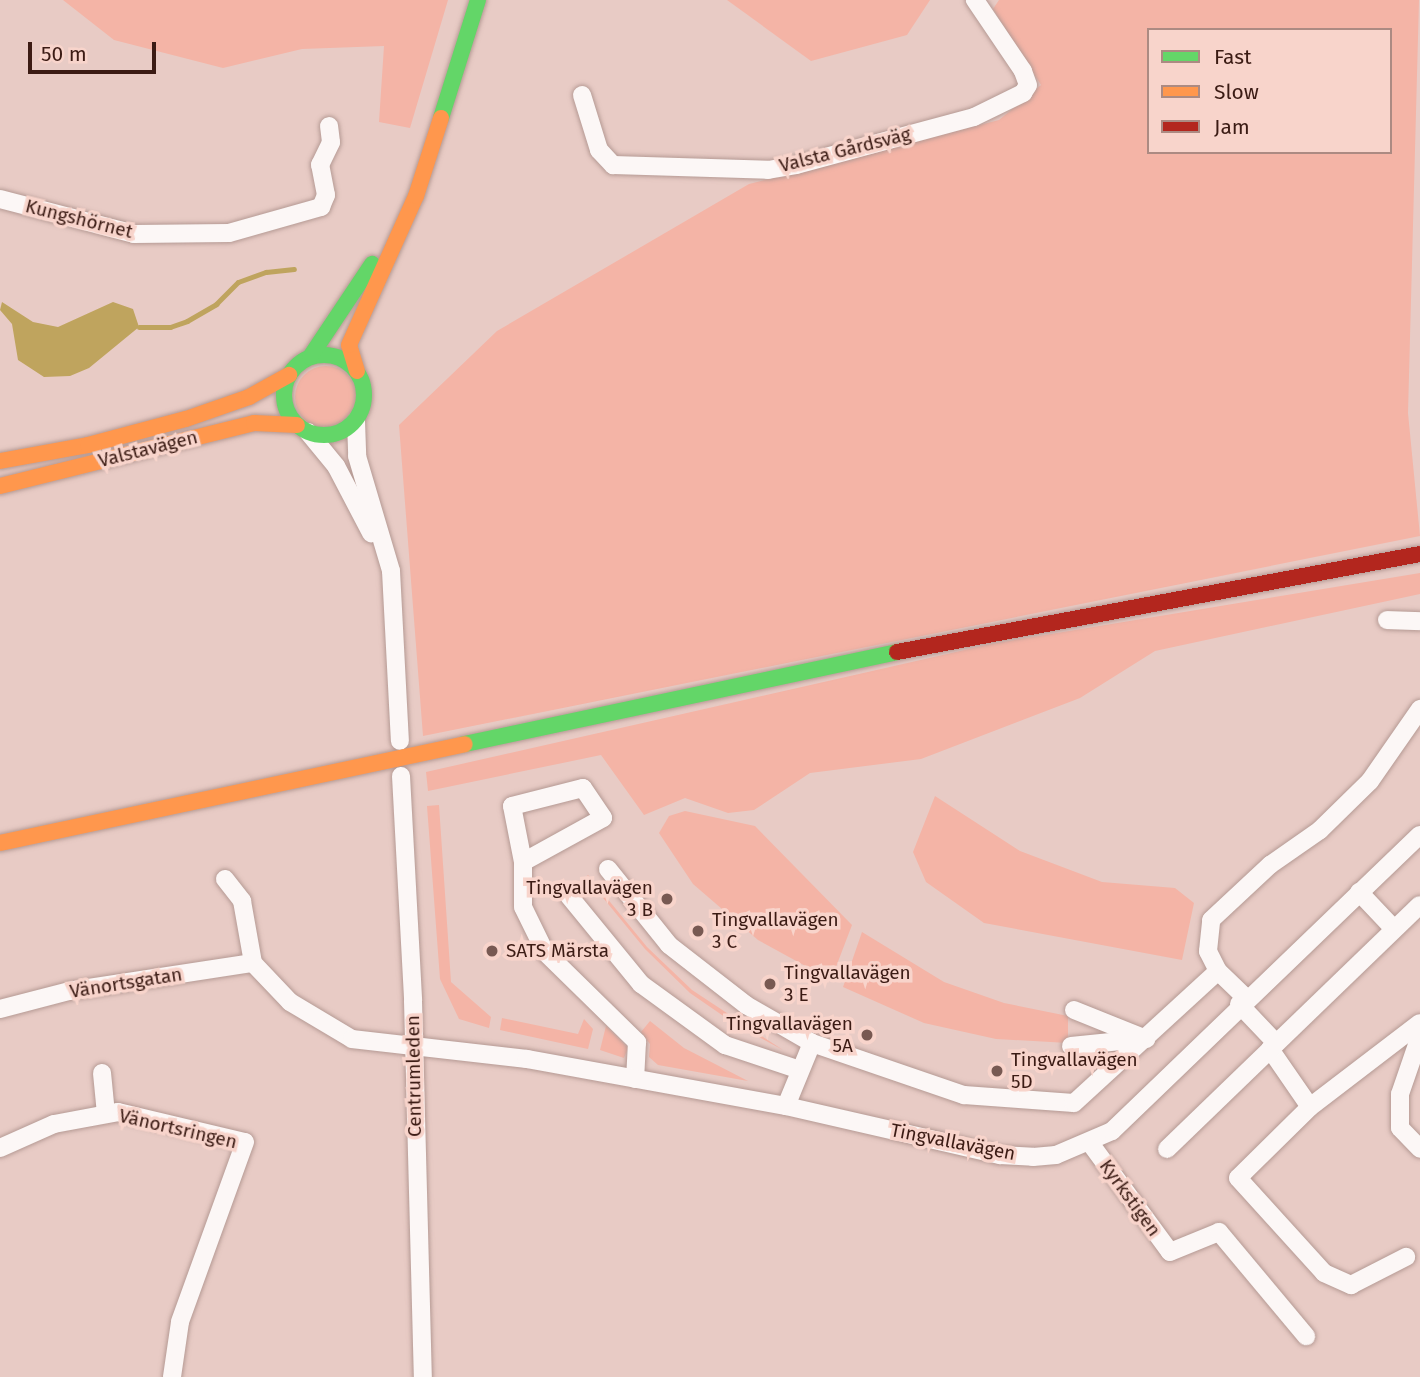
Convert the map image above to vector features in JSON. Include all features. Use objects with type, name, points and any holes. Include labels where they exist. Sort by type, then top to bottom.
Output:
[{"type":"street","points":[[400,741],[391,571],[355,449],[356,421],[365,395],[349,345],[416,196],[478,0]]},
{"type":"street","name":"Valsta Gårdsväg","points":[[582,95],[599,150],[613,165],[768,170],[974,117],[1023,93],[1028,85],[1023,71],[975,0]]},
{"type":"street","name":"Kungshörnet","points":[[0,199],[134,234],[229,233],[321,207],[326,195],[320,165],[331,142],[329,126]]},
{"type":"street","points":[[391,571],[336,466],[302,428],[285,403],[289,376],[310,357],[416,196]]},
{"type":"street","points":[[310,357],[337,357],[357,371]]},
{"type":"street","name":"Valstavägen","points":[[0,461],[89,445],[186,419],[249,397],[289,376]]},
{"type":"street","points":[[302,428],[332,435],[356,421]]},
{"type":"street","name":"Valstavägen","points":[[0,486],[254,423],[302,428]]},
{"type":"street","points":[[5,843],[913,648],[1420,554]]},
{"type":"street","points":[[1387,620],[1420,621]]},
{"type":"street","points":[[1310,1107],[1243,1001],[1218,971],[1208,951],[1211,920],[1270,865],[1321,830],[1370,781],[1420,709]]},
{"type":"street","name":"Centrumleden","points":[[401,776],[423,1377]]},
{"type":"street","points":[[523,862],[603,818],[583,788],[512,806],[523,862],[523,906],[545,953],[637,1042],[635,1079]]},
{"type":"street","name":"Tingvallavägen","points":[[253,963],[289,1002],[331,1030],[352,1039],[412,1045],[635,1079],[786,1106],[1000,1155],[1056,1155],[1090,1143],[1112,1131],[1243,1001],[1420,835]]},
{"type":"street","points":[[608,869],[669,945],[746,1005],[812,1043],[964,1095],[1074,1103],[1218,971]]},
{"type":"street","points":[[225,879],[242,901],[253,963]]},
{"type":"street","points":[[1359,892],[1394,929]]},
{"type":"street","points":[[569,896],[641,984],[725,1045],[800,1070]]},
{"type":"street","points":[[1167,1149],[1420,905]]},
{"type":"street","name":"Vänortsgatan","points":[[0,1009],[69,991],[253,963]]},
{"type":"street","points":[[1074,1010],[1146,1039]]},
{"type":"street","points":[[1406,1258],[1351,1285],[1324,1273],[1238,1178],[1310,1107],[1420,1023]]},
{"type":"street","points":[[1420,1036],[1400,1094],[1400,1128],[1420,1149]]},
{"type":"street","points":[[1071,1046],[1146,1039]]},
{"type":"street","points":[[786,1106],[812,1043]]},
{"type":"street","points":[[102,1073],[106,1114]]},
{"type":"street","name":"Vänortsringen","points":[[0,1148],[54,1124],[118,1112],[245,1142],[180,1322],[172,1377]]},
{"type":"street","name":"Kyrkstigen","points":[[1090,1143],[1170,1252],[1219,1232],[1306,1336]]},
{"type":"shaded area","points":[[63,0],[448,0],[410,128],[379,122],[384,46],[302,49],[223,68],[114,40]]},
{"type":"shaded area","points":[[727,0],[930,0],[907,35],[811,61]]},
{"type":"shaded area","points":[[999,0],[1419,0],[1408,413],[1420,536],[423,736],[399,425],[497,331],[749,184],[999,120],[1041,85],[993,9]]},
{"type":"shaded area","points":[[2,302],[33,322],[58,327],[113,302],[133,309],[139,327],[89,368],[70,376],[44,377],[18,360],[12,324],[0,310]]},
{"type":"shaded area","points":[[326,366],[348,375],[357,397],[348,419],[326,428],[304,419],[295,397],[304,375]]},
{"type":"shaded area","points":[[1420,573],[1420,594],[1155,651],[1080,698],[921,759],[810,773],[754,810],[728,813],[685,798],[644,815],[601,755],[428,791],[426,772],[991,644]]},
{"type":"shaded area","points":[[935,796],[1020,851],[1102,882],[1175,888],[1194,903],[1182,960],[984,923],[926,882],[913,852]]},
{"type":"shaded area","points":[[439,805],[451,982],[491,1017],[489,1028],[459,1019],[440,979],[427,806]]},
{"type":"shaded area","points":[[685,811],[755,826],[852,925],[831,980],[758,940],[693,884],[659,833],[669,816]]},
{"type":"shaded area","points":[[588,875],[647,947],[692,990],[783,1050],[735,1024],[690,993],[645,949],[586,877]]},
{"type":"shaded area","points":[[862,932],[944,982],[1004,1003],[1068,1016],[1068,1043],[996,1039],[924,1023],[843,987]]},
{"type":"shaded area","points":[[502,1018],[578,1034],[584,1019],[593,1029],[588,1049],[500,1030]]},
{"type":"shaded area","points":[[650,1021],[684,1048],[748,1081],[658,1065],[649,1057],[650,1044],[641,1032]]},
{"type":"shaded area","points":[[606,1026],[628,1048],[624,1058],[600,1050]]},
{"type":"waterway","points":[[139,327],[170,327],[187,321],[216,304],[238,282],[266,272],[294,269]]},
{"type":"traffic: fast","points":[[441,118],[478,0]]},
{"type":"traffic: fast","points":[[310,357],[372,264]]},
{"type":"traffic: fast","points":[[324,355],[339,358],[352,367],[361,380],[364,395],[361,410],[352,423],[339,432],[324,435],[309,432],[296,423],[287,410],[284,395],[287,380],[296,367],[309,358],[324,355]]},
{"type":"traffic: fast","points":[[465,744],[897,652]]},
{"type":"traffic: slow","points":[[357,371],[349,345],[416,196],[441,118]]},
{"type":"traffic: slow","points":[[0,461],[88,445],[186,419],[249,397],[289,375]]},
{"type":"traffic: slow","points":[[0,486],[254,423],[297,425]]},
{"type":"traffic: slow","points":[[0,843],[465,744]]},
{"type":"traffic: jam","points":[[897,652],[1420,554]]},
{"type":"place","name":"Tingvallavägen 3 B","points":[[667,899]]},
{"type":"place","name":"Tingvallavägen 3 C","points":[[698,931]]},
{"type":"place","name":"SATS Märsta","points":[[492,951]]},
{"type":"place","name":"Tingvallavägen 3 E","points":[[770,984]]},
{"type":"place","name":"Tingvallavägen 5A","points":[[867,1035]]},
{"type":"place","name":"Tingvallavägen 5D","points":[[997,1071]]}]
